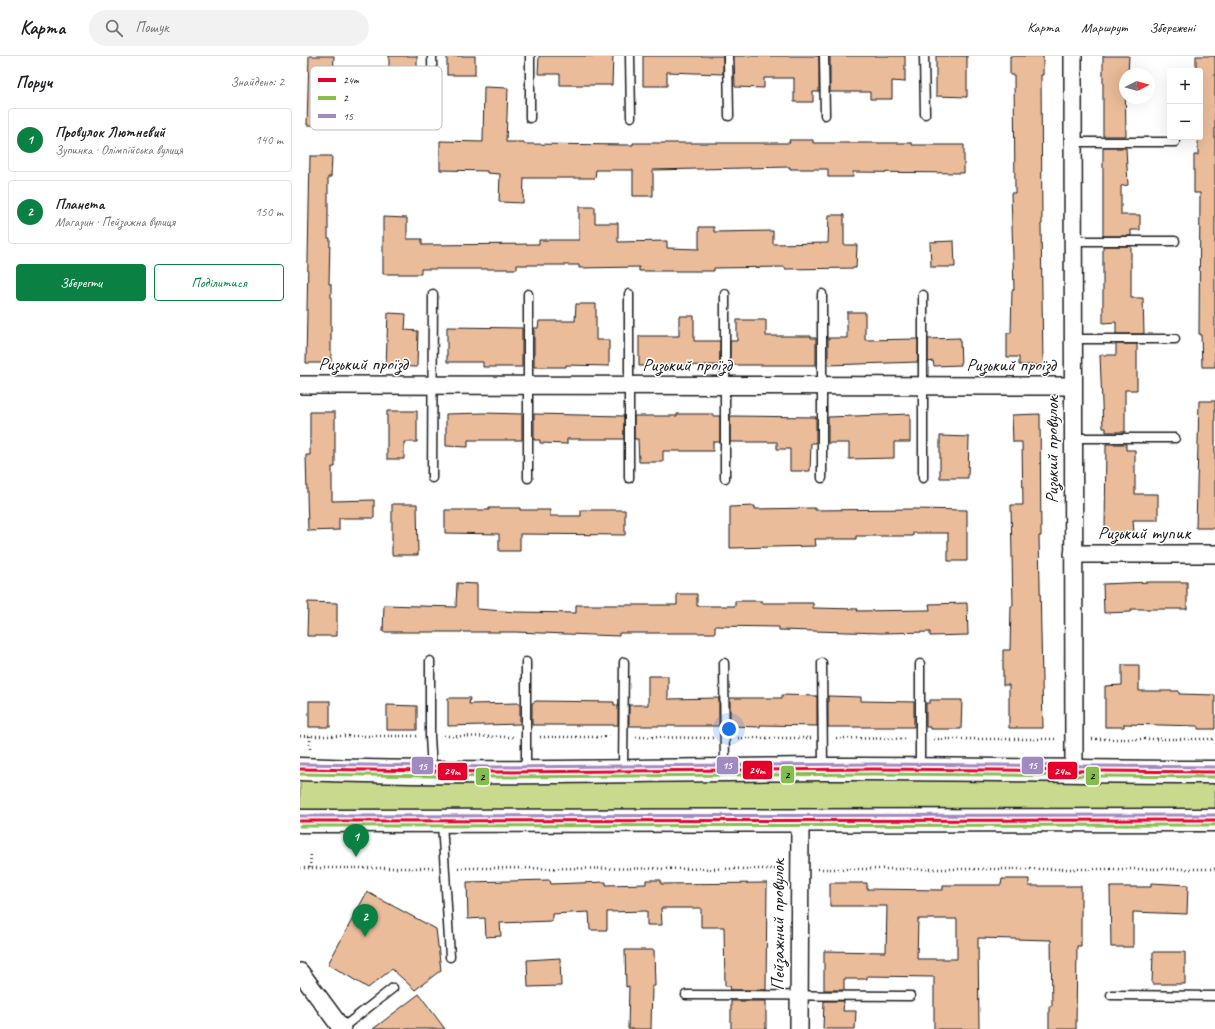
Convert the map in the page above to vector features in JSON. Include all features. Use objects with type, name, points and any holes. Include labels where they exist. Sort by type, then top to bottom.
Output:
[{"type":"main road","points":[[305,760],[432,772],[623,772],[822,769],[1215,772]]},
{"type":"main road","points":[[300,821],[800,822],[1215,820]]},
{"type":"street","name":"Ризький провулок","points":[[1073,56],[1074,772]]},
{"type":"street","name":"Ризький проїзд","points":[[300,385],[1073,386]]},
{"type":"street","name":"Ризький тупик","points":[[1073,554],[1215,554]]},
{"type":"street","name":"Пейзажний провулок","points":[[799,1029],[800,822]]},
{"type":"street","points":[[300,972],[342,1029]]},
{"type":"lane","points":[[432,56],[432,66]]},
{"type":"lane","points":[[530,56],[530,118]]},
{"type":"lane","points":[[630,56],[631,117]]},
{"type":"lane","points":[[728,56],[729,116]]},
{"type":"lane","points":[[824,56],[825,115]]},
{"type":"lane","points":[[924,56],[925,114]]},
{"type":"lane","points":[[1073,142],[1175,142]]},
{"type":"lane","points":[[1073,241],[1175,241]]},
{"type":"lane","points":[[432,294],[432,478]]},
{"type":"lane","points":[[528,294],[528,478]]},
{"type":"lane","points":[[629,294],[629,478]]},
{"type":"lane","points":[[725,294],[725,478]]},
{"type":"lane","points":[[822,294],[822,478]]},
{"type":"lane","points":[[923,295],[923,478]]},
{"type":"lane","points":[[1073,339],[1175,339]]},
{"type":"lane","points":[[1073,438],[1175,438]]},
{"type":"lane","points":[[430,661],[430,736],[432,772]]},
{"type":"lane","points":[[526,662],[526,772]]},
{"type":"lane","points":[[623,772],[624,662]]},
{"type":"lane","points":[[724,663],[725,770]]},
{"type":"lane","points":[[822,663],[822,769]]},
{"type":"lane","points":[[920,664],[920,769]]},
{"type":"lane","points":[[442,822],[446,868],[450,957]]},
{"type":"lane","points":[[342,1029],[393,988]]},
{"type":"lane","points":[[686,995],[910,996]]},
{"type":"lane","points":[[1111,995],[1215,996]]},
{"type":"path","points":[[300,736],[1215,739]]},
{"type":"path","points":[[305,760],[310,736]]},
{"type":"path","points":[[310,868],[311,853]]},
{"type":"path","points":[[300,868],[1215,869]]},
{"type":"green space","points":[[300,769],[1215,770],[1215,820],[300,820]]},
{"type":"building","points":[[309,56],[334,56],[333,66],[310,66],[310,125],[307,125]]},
{"type":"building","points":[[389,56],[417,56],[417,66],[389,66]]},
{"type":"building","points":[[447,56],[475,56],[475,75],[447,75]]},
{"type":"building","points":[[539,56],[613,56],[612,85],[560,85],[560,74],[538,74]]},
{"type":"building","points":[[643,56],[723,56],[723,74],[667,72],[667,86],[643,86]]},
{"type":"building","points":[[734,56],[819,56],[819,92],[813,92],[813,102],[794,102],[794,78],[764,78],[764,88],[735,87]]},
{"type":"building","points":[[830,56],[905,56],[905,82],[892,81],[892,99],[870,99],[870,92],[830,92]]},
{"type":"building","points":[[936,56],[967,56],[967,97],[936,96]]},
{"type":"building","points":[[1010,56],[1043,56],[1043,75],[1041,75],[1041,224],[1043,365],[1019,365],[1019,357],[1007,357],[1007,333],[1011,333],[1012,290],[1014,290],[1011,193],[1015,193],[1014,75],[1010,75]]},
{"type":"building","points":[[1103,56],[1129,56],[1128,68],[1119,68],[1119,104],[1125,104],[1126,136],[1103,136]]},
{"type":"building","points":[[1196,56],[1215,56],[1215,367],[1202,367],[1201,334],[1199,334],[1200,193],[1194,193],[1194,155],[1198,155],[1198,140],[1203,140],[1203,68],[1196,68]]},
{"type":"building","points":[[484,87],[508,88],[506,142],[524,142],[524,144],[633,145],[633,143],[790,143],[789,140],[813,140],[813,143],[912,143],[912,145],[964,145],[964,173],[853,172],[853,177],[828,177],[828,169],[790,169],[790,167],[653,170],[653,196],[633,196],[633,170],[596,170],[595,178],[524,178],[523,203],[499,202],[500,174],[487,173],[487,171],[440,170],[440,141],[483,142]]},
{"type":"building","points":[[1103,148],[1126,148],[1128,185],[1121,186],[1121,215],[1140,215],[1140,230],[1131,230],[1131,236],[1103,236]]},
{"type":"building","points":[[310,156],[332,156],[331,177],[328,177],[328,238],[330,238],[329,284],[331,284],[331,363],[306,363]]},
{"type":"building","points":[[579,207],[595,207],[595,223],[618,223],[618,242],[667,241],[667,248],[699,249],[699,227],[714,227],[714,232],[773,231],[773,244],[828,243],[829,215],[844,215],[844,245],[857,245],[856,268],[785,269],[785,267],[714,268],[714,271],[639,271],[639,267],[579,268],[579,265],[517,265],[517,269],[421,269],[421,274],[383,274],[383,217],[407,218],[407,239],[422,239],[422,245],[539,244],[539,240],[579,240]]},
{"type":"building","points":[[954,241],[955,267],[931,267],[930,242]]},
{"type":"building","points":[[1103,246],[1131,246],[1131,298],[1143,298],[1144,334],[1116,334],[1116,322],[1103,323]]},
{"type":"building","points":[[576,304],[596,304],[596,340],[609,340],[609,366],[566,365],[566,367],[534,367],[534,328],[538,328],[539,321],[575,321]]},
{"type":"building","points":[[847,312],[865,312],[865,340],[918,339],[918,362],[828,365],[828,338],[847,338]]},
{"type":"building","points":[[388,313],[406,314],[405,330],[418,331],[417,367],[386,366]]},
{"type":"building","points":[[679,316],[694,316],[694,341],[720,341],[720,365],[639,366],[639,336],[679,336]]},
{"type":"building","points":[[737,320],[766,320],[766,336],[811,336],[811,338],[816,338],[816,365],[730,365],[730,341],[737,341]]},
{"type":"building","points":[[447,327],[522,328],[522,367],[483,367],[483,362],[447,362]]},
{"type":"building","points":[[960,338],[961,365],[934,366],[933,361],[928,362],[928,339]]},
{"type":"building","points":[[1116,344],[1137,344],[1137,390],[1125,390],[1125,432],[1106,432],[1106,428],[1103,428],[1100,355],[1116,355]]},
{"type":"building","points":[[1199,401],[1215,401],[1215,528],[1196,528]]},
{"type":"building","points":[[387,411],[417,411],[417,442],[404,442],[404,459],[387,459]]},
{"type":"building","points":[[310,412],[335,412],[335,467],[332,467],[332,501],[374,500],[374,518],[339,518],[339,530],[308,531],[306,455],[310,455]]},
{"type":"building","points":[[446,414],[522,414],[522,440],[468,440],[468,447],[446,446]]},
{"type":"building","points":[[534,414],[624,416],[624,439],[567,439],[567,444],[540,443],[540,440],[534,440]]},
{"type":"building","points":[[677,414],[713,414],[713,416],[720,416],[720,442],[713,442],[713,451],[663,451],[663,462],[639,462],[638,439],[634,439],[634,416],[677,416]]},
{"type":"building","points":[[910,414],[910,442],[894,442],[894,458],[849,459],[849,443],[828,443],[828,417]]},
{"type":"building","points":[[1040,414],[1041,536],[1039,536],[1043,728],[1009,728],[1009,685],[1003,685],[1003,650],[1010,650],[1011,606],[1013,606],[1011,505],[1023,505],[1022,442],[1013,442],[1012,415]]},
{"type":"building","points":[[730,416],[816,417],[816,443],[811,443],[810,471],[790,471],[790,449],[777,449],[777,442],[730,442]]},
{"type":"building","points":[[940,436],[969,437],[968,478],[940,478]]},
{"type":"building","points":[[1106,444],[1126,444],[1126,450],[1135,450],[1135,494],[1158,494],[1158,520],[1133,520],[1134,533],[1105,533]]},
{"type":"building","points":[[392,504],[417,504],[418,555],[392,555]]},
{"type":"building","points":[[755,506],[755,509],[815,508],[815,510],[967,510],[967,561],[948,561],[948,533],[913,533],[913,536],[856,536],[856,539],[815,539],[816,546],[730,548],[730,507]]},
{"type":"building","points":[[489,508],[550,510],[550,516],[581,516],[581,510],[625,510],[625,535],[520,534],[520,551],[499,551],[499,534],[445,533],[445,510],[489,510]]},
{"type":"building","points":[[1187,582],[1187,609],[1131,609],[1131,612],[1104,613],[1103,584]]},
{"type":"building","points":[[457,583],[477,584],[477,609],[516,612],[576,613],[576,605],[677,605],[677,594],[697,594],[697,606],[735,606],[735,601],[762,601],[762,603],[813,603],[813,608],[858,609],[857,611],[930,610],[929,604],[967,603],[968,635],[930,636],[930,632],[882,633],[779,630],[779,627],[715,626],[715,633],[619,633],[619,636],[515,632],[383,632],[384,605],[456,607]]},
{"type":"building","points":[[308,602],[337,603],[337,636],[307,636]]},
{"type":"building","points":[[1122,665],[1139,665],[1139,691],[1179,691],[1179,694],[1215,695],[1215,729],[1198,729],[1198,726],[1124,724],[1124,727],[1105,727],[1105,686],[1122,685]]},
{"type":"building","points":[[648,676],[668,676],[668,699],[719,698],[719,726],[629,726],[629,705],[648,705]]},
{"type":"building","points":[[782,695],[817,696],[817,726],[730,726],[730,698],[782,698]]},
{"type":"building","points":[[828,696],[861,697],[861,701],[914,702],[914,727],[828,727]]},
{"type":"building","points":[[448,698],[470,698],[469,704],[520,703],[520,724],[448,726]]},
{"type":"building","points":[[930,700],[962,700],[961,729],[930,729],[930,727],[926,727],[926,703],[930,703]]},
{"type":"building","points":[[309,701],[330,701],[330,727],[309,727]]},
{"type":"building","points":[[536,701],[614,702],[614,705],[618,705],[618,725],[532,725],[532,703]]},
{"type":"building","points":[[387,705],[417,706],[417,730],[387,730]]},
{"type":"building","points":[[1002,879],[1029,879],[1029,886],[1081,886],[1081,946],[1077,946],[1076,1029],[1049,1029],[1049,1006],[1052,1006],[1051,940],[978,938],[979,1029],[934,1029],[934,977],[867,976],[867,979],[844,979],[844,990],[824,990],[824,951],[886,952],[887,906],[830,906],[830,883],[867,883],[867,889],[943,890],[943,885],[1001,885]],"holes":[[[918,919],[957,919],[957,959],[917,959]]]},
{"type":"building","points":[[550,880],[551,884],[606,882],[606,885],[646,884],[646,880],[661,880],[661,884],[767,883],[766,990],[731,990],[730,986],[725,986],[724,927],[701,927],[701,908],[661,908],[662,925],[647,925],[647,911],[607,912],[607,930],[590,930],[589,912],[552,914],[552,921],[500,923],[501,936],[486,937],[485,918],[468,919],[467,882]]},
{"type":"building","points":[[1151,883],[1188,885],[1187,914],[1133,912],[1133,947],[1111,947],[1110,887],[1151,887]]},
{"type":"building","points":[[367,892],[436,929],[441,970],[415,990],[392,969],[368,988],[328,964]]},
{"type":"building","points":[[625,950],[654,950],[655,986],[652,986],[651,1029],[628,1029],[629,986],[626,987]]},
{"type":"building","points":[[1153,952],[1185,952],[1185,984],[1152,984]]},
{"type":"building","points":[[560,958],[561,986],[528,987],[527,960]]},
{"type":"building","points":[[419,994],[445,1029],[373,1029]]},
{"type":"building","points":[[731,1001],[766,1001],[766,1029],[731,1029]]},
{"type":"building","points":[[824,1001],[844,1001],[843,1011],[856,1011],[855,1029],[823,1029]]},
{"type":"transit line","name":"15","points":[[300,764],[497,767],[873,764],[1215,767]]},
{"type":"transit line","name":"24т","points":[[300,769],[497,772],[873,769],[1215,772]]},
{"type":"transit line","name":"2","points":[[300,774],[497,777],[873,774],[1215,777]]},
{"type":"transit line","name":"15","points":[[300,816],[1215,815]]},
{"type":"transit line","name":"24т","points":[[300,821],[1215,820]]},
{"type":"transit line","name":"2","points":[[300,826],[1215,825]]},
{"type":"place","name":"Провулок Лютневий","points":[[356,857]]},
{"type":"place","name":"Планета","points":[[365,937]]}]
